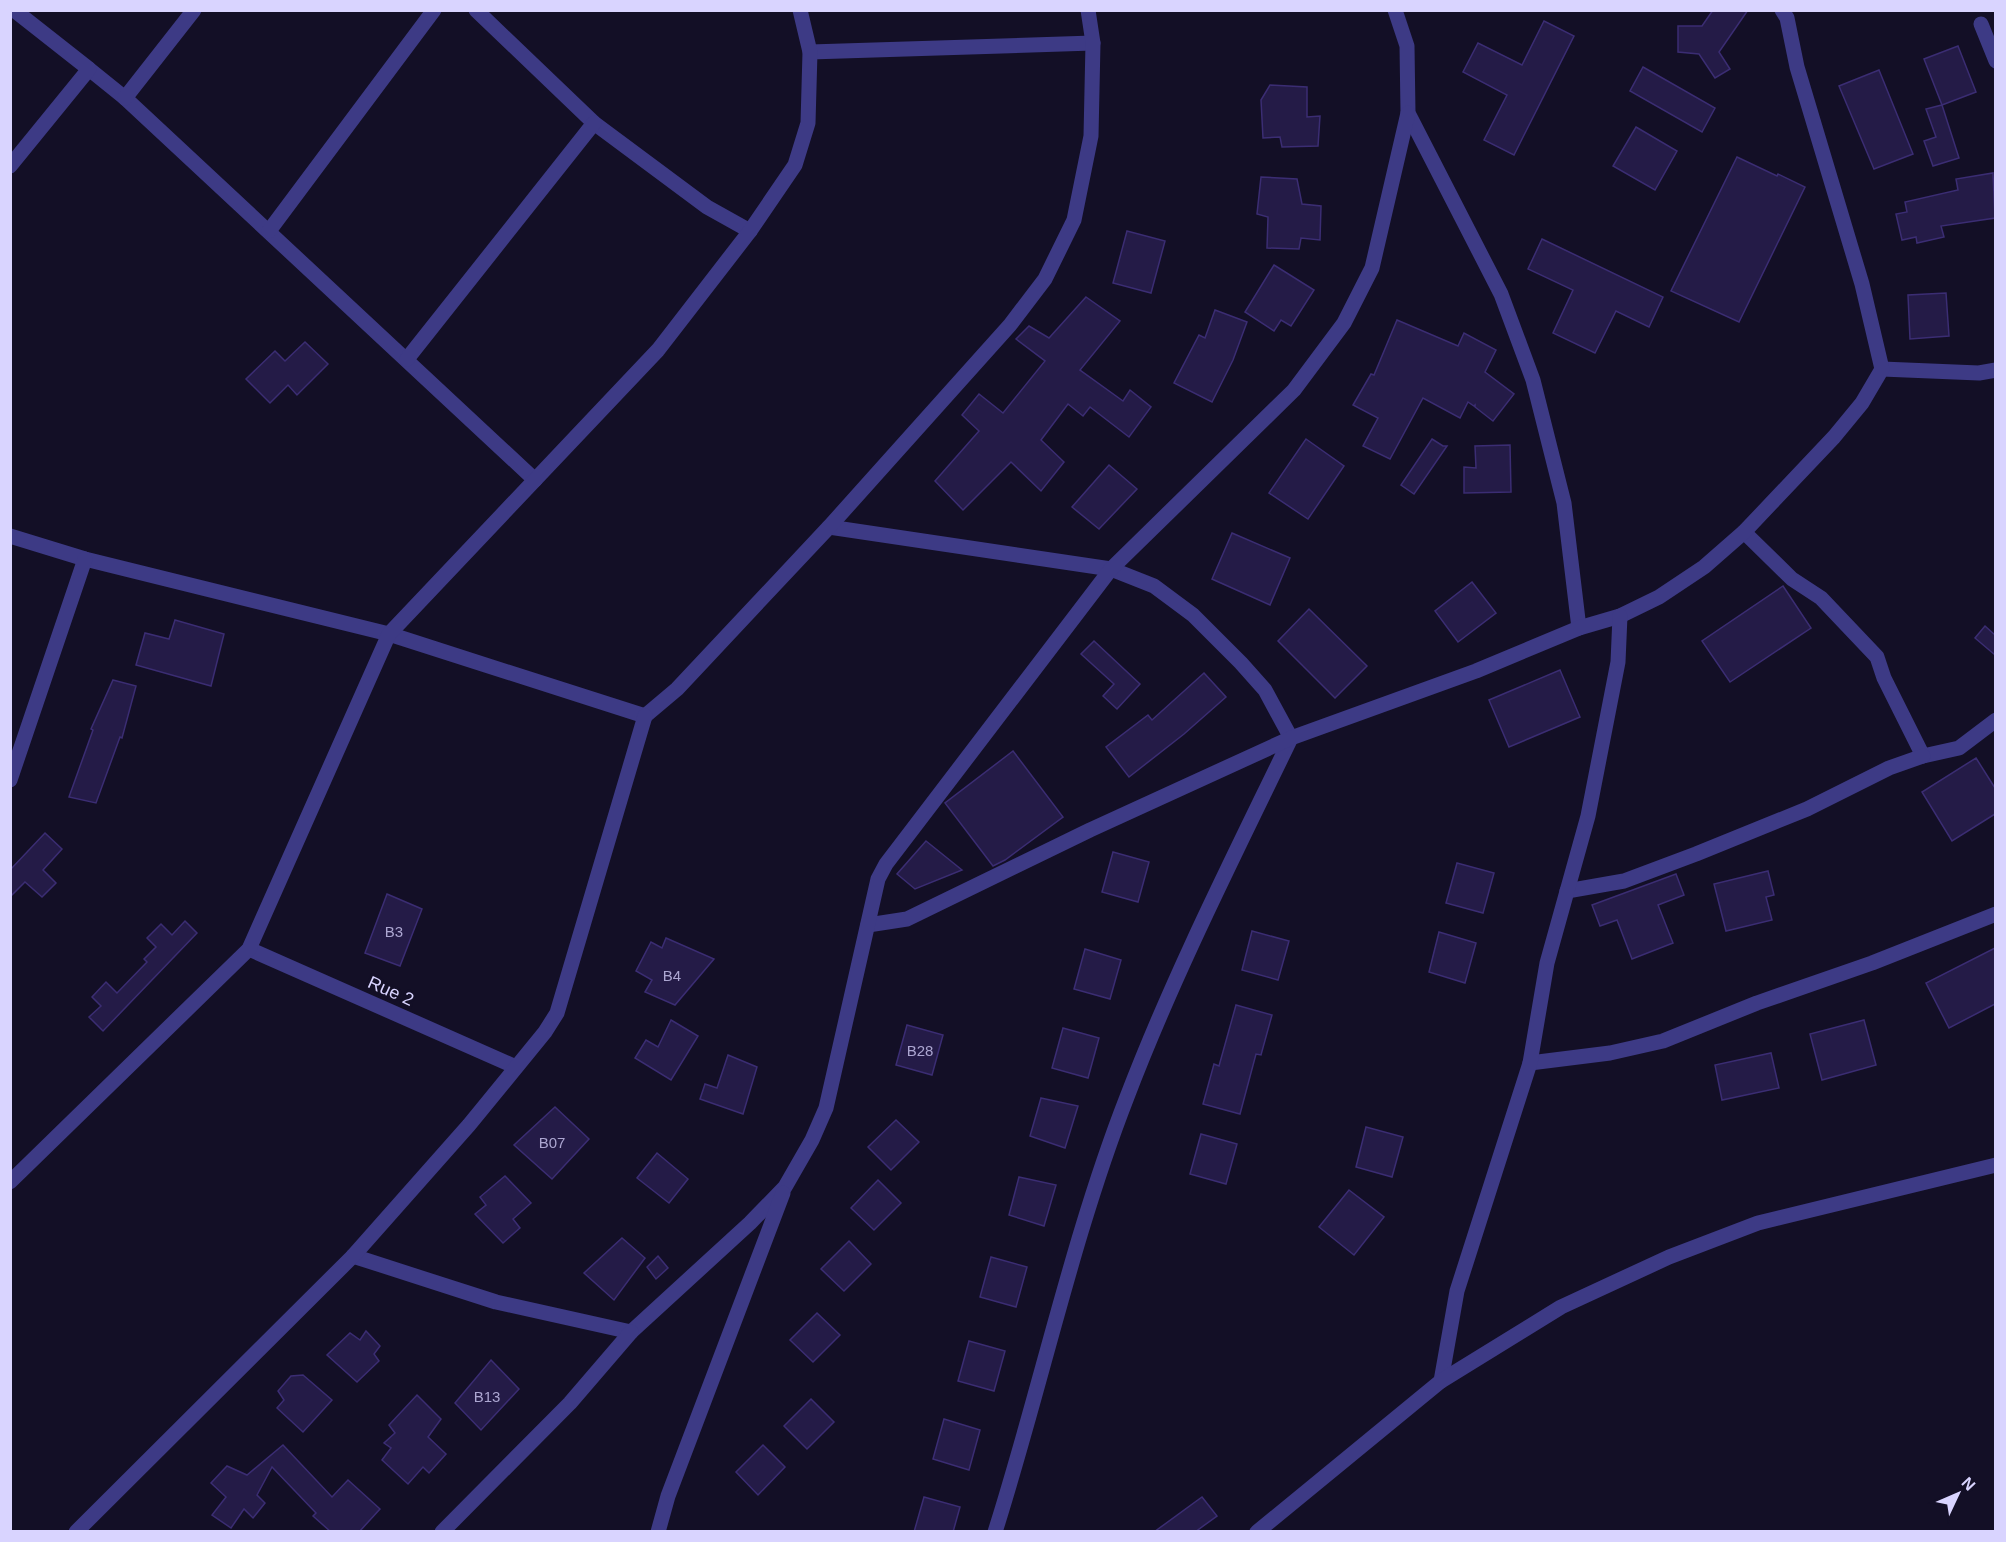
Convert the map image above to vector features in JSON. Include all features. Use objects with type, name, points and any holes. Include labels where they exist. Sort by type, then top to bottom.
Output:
[{"type":"street","points":[[14,10],[125,98],[535,480]]},
{"type":"street","points":[[125,98],[194,10]]},
{"type":"street","points":[[269,231],[434,10]]},
{"type":"street","points":[[476,10],[594,123],[707,207],[750,231]]},
{"type":"street","points":[[10,1182],[249,949],[389,634],[658,350],[750,231],[795,165],[808,123],[810,52],[800,10]]},
{"type":"street","points":[[76,1532],[353,1256],[469,1125],[545,1032],[557,1013],[645,716],[677,689],[829,527],[1010,325],[1045,279],[1074,219],[1091,136],[1093,43],[1088,10]]},
{"type":"street","points":[[657,1532],[668,1496],[785,1187],[812,1140],[826,1108],[878,879],[886,864],[1112,568],[1294,390],[1344,323],[1372,268],[1408,113],[1407,46],[1395,10]]},
{"type":"street","points":[[868,925],[907,919],[1090,830],[1292,738],[1476,671],[1579,628],[1620,616],[1659,597],[1704,567],[1744,532],[1834,438],[1862,403],[1882,369],[1862,284],[1797,67],[1787,18],[1782,10]]},
{"type":"street","points":[[1981,24],[1995,61]]},
{"type":"street","points":[[810,52],[1093,43]]},
{"type":"street","points":[[10,166],[89,69]]},
{"type":"street","points":[[1408,113],[1500,294],[1533,380],[1564,503],[1579,628]]},
{"type":"street","points":[[407,359],[594,123]]},
{"type":"street","points":[[1882,369],[1979,373],[1995,370]]},
{"type":"street","points":[[829,527],[1112,568],[1154,586],[1193,615],[1241,663],[1265,690],[1292,738]]},
{"type":"street","points":[[1744,532],[1792,579],[1821,598],[1877,657],[1884,678],[1923,756]]},
{"type":"street","points":[[10,536],[85,559],[389,634],[645,716]]},
{"type":"street","points":[[10,780],[85,559]]},
{"type":"street","points":[[1441,1381],[1457,1291],[1530,1063],[1547,963],[1588,816],[1618,662],[1620,616]]},
{"type":"street","points":[[1567,891],[1624,881],[1696,854],[1807,808],[1889,768],[1923,756],[1959,748],[1995,720]]},
{"type":"street","points":[[996,1532],[1081,1232],[1126,1098],[1195,938],[1292,738]]},
{"type":"street","points":[[1530,1063],[1610,1053],[1663,1041],[1757,1004],[1861,968],[1995,914]]},
{"type":"street","name":"Rue 2","points":[[249,949],[516,1067]]},
{"type":"street","points":[[1257,1532],[1441,1381],[1561,1307],[1680,1252],[1758,1223],[1995,1165]]},
{"type":"street","points":[[442,1532],[570,1403],[631,1332],[750,1223],[785,1187]]},
{"type":"street","points":[[353,1256],[496,1302],[631,1332]]},
{"type":"building","points":[[1713,10],[1748,10],[1719,52],[1730,69],[1715,78],[1699,54],[1678,52],[1678,26],[1702,26]]},
{"type":"building","points":[[1544,21],[1574,36],[1514,155],[1484,140],[1507,95],[1463,72],[1478,43],[1522,65]]},
{"type":"building","points":[[1958,46],[1976,92],[1942,105],[1924,59]]},
{"type":"building","points":[[1643,67],[1715,108],[1702,132],[1630,91]]},
{"type":"building","points":[[1879,70],[1913,154],[1874,169],[1839,86]]},
{"type":"building","points":[[1270,85],[1307,87],[1307,117],[1320,116],[1318,146],[1282,147],[1280,137],[1263,138],[1261,100]]},
{"type":"building","points":[[1942,105],[1959,158],[1933,166],[1924,141],[1936,137],[1926,109]]},
{"type":"building","points":[[1636,127],[1677,151],[1655,190],[1613,166]]},
{"type":"building","points":[[1737,157],[1805,187],[1739,322],[1671,291]]},
{"type":"building","points":[[1993,173],[1995,218],[1941,226],[1944,237],[1917,243],[1916,237],[1902,240],[1896,214],[1907,212],[1905,202],[1958,190],[1956,179]]},
{"type":"building","points":[[1261,177],[1297,179],[1302,204],[1321,206],[1320,240],[1301,238],[1299,249],[1267,248],[1268,217],[1257,214]]},
{"type":"building","points":[[1127,231],[1165,241],[1151,293],[1113,283]]},
{"type":"building","points":[[1542,239],[1663,297],[1649,327],[1616,311],[1595,353],[1553,333],[1573,290],[1528,269]]},
{"type":"building","points":[[1274,265],[1314,290],[1291,326],[1281,320],[1274,331],[1245,312]]},
{"type":"building","points":[[1946,293],[1949,336],[1910,339],[1908,295]]},
{"type":"building","points":[[1086,297],[1120,321],[1080,370],[1123,401],[1130,390],[1151,407],[1129,437],[1090,407],[1083,416],[1068,404],[1041,440],[1064,462],[1041,491],[1011,462],[963,510],[935,481],[979,431],[962,415],[979,394],[1003,413],[1045,361],[1016,339],[1029,326],[1049,338]]},
{"type":"building","points":[[1215,310],[1247,322],[1233,360],[1212,402],[1174,383],[1199,335],[1205,338]]},
{"type":"building","points":[[1397,320],[1458,346],[1464,333],[1496,350],[1485,372],[1514,394],[1493,421],[1475,405],[1468,402],[1460,418],[1423,398],[1390,459],[1363,446],[1378,418],[1353,405],[1371,374],[1374,375]]},
{"type":"building","points":[[305,342],[328,364],[297,395],[288,385],[270,403],[246,379],[275,351],[285,361]]},
{"type":"building","points":[[1306,439],[1344,466],[1308,519],[1269,493]]},
{"type":"building","points":[[1432,439],[1447,446],[1414,494],[1401,485]]},
{"type":"building","points":[[1510,445],[1511,492],[1464,493],[1464,467],[1476,468],[1475,446]]},
{"type":"building","points":[[1109,465],[1137,489],[1099,529],[1072,507]]},
{"type":"building","points":[[1232,533],[1290,558],[1270,605],[1212,579]]},
{"type":"building","points":[[1472,582],[1496,613],[1458,642],[1435,611]]},
{"type":"building","points":[[1783,586],[1811,628],[1730,682],[1702,641]]},
{"type":"building","points":[[1309,609],[1367,666],[1335,698],[1278,641]]},
{"type":"building","points":[[175,620],[224,634],[211,686],[136,665],[145,633],[169,639]]},
{"type":"building","points":[[1985,626],[1995,635],[1995,655],[1975,638]]},
{"type":"building","points":[[1094,641],[1140,684],[1117,709],[1103,696],[1114,684],[1081,654]]},
{"type":"building","points":[[1560,670],[1580,717],[1509,747],[1489,700]]},
{"type":"building","points":[[1204,673],[1226,697],[1184,734],[1129,777],[1106,747],[1148,715],[1152,720]]},
{"type":"building","points":[[113,680],[136,686],[122,738],[120,737],[96,803],[69,797],[93,730],[91,729]]},
{"type":"building","points":[[1013,751],[1063,817],[1005,860],[993,866],[945,803]]},
{"type":"building","points":[[1976,758],[1995,788],[1995,814],[1952,841],[1922,792]]},
{"type":"building","points":[[45,833],[62,849],[43,870],[56,883],[42,897],[25,882],[10,897],[10,870]]},
{"type":"building","points":[[926,841],[962,870],[915,889],[897,874]]},
{"type":"building","points":[[1113,852],[1149,862],[1138,902],[1102,892]]},
{"type":"building","points":[[1457,863],[1494,873],[1483,913],[1446,903]]},
{"type":"building","points":[[1768,871],[1774,895],[1766,897],[1772,920],[1726,931],[1714,884]]},
{"type":"building","points":[[1676,874],[1684,895],[1658,905],[1673,943],[1632,959],[1617,920],[1600,926],[1592,905]]},
{"type":"building","points":[[387,894],[422,909],[400,966],[365,953]]},
{"type":"building","points":[[185,921],[197,933],[103,1031],[89,1017],[101,1006],[92,997],[106,982],[117,993],[147,962],[144,959],[156,947],[147,938],[161,924],[172,935]]},
{"type":"building","points":[[1252,931],[1289,941],[1278,980],[1242,970]]},
{"type":"building","points":[[1439,932],[1476,943],[1465,983],[1429,972]]},
{"type":"building","points":[[666,938],[714,959],[675,1005],[645,992],[652,980],[636,971],[651,942],[662,948]]},
{"type":"building","points":[[1995,948],[1995,1004],[1949,1028],[1926,983]]},
{"type":"building","points":[[1085,949],[1121,960],[1110,999],[1074,989]]},
{"type":"building","points":[[1236,1005],[1272,1015],[1261,1055],[1256,1054],[1240,1114],[1203,1104],[1214,1064],[1219,1066]]},
{"type":"building","points":[[671,1020],[698,1036],[671,1080],[635,1058],[646,1040],[658,1047]]},
{"type":"building","points":[[1864,1020],[1876,1065],[1822,1080],[1810,1034]]},
{"type":"building","points":[[907,1025],[943,1035],[932,1075],[896,1065]]},
{"type":"building","points":[[1063,1028],[1099,1038],[1088,1078],[1052,1068]]},
{"type":"building","points":[[1771,1053],[1779,1088],[1722,1100],[1715,1065]]},
{"type":"building","points":[[728,1055],[757,1067],[743,1114],[700,1099],[705,1084],[717,1088]]},
{"type":"building","points":[[1041,1098],[1078,1106],[1065,1148],[1030,1136]]},
{"type":"building","points":[[555,1107],[589,1139],[552,1179],[514,1145]]},
{"type":"building","points":[[896,1120],[919,1142],[891,1170],[868,1147]]},
{"type":"building","points":[[1366,1127],[1403,1137],[1392,1177],[1356,1167]]},
{"type":"building","points":[[1201,1134],[1237,1144],[1226,1184],[1190,1174]]},
{"type":"building","points":[[657,1153],[688,1179],[669,1203],[637,1178]]},
{"type":"building","points":[[505,1176],[531,1203],[513,1219],[520,1228],[503,1243],[475,1214],[486,1205],[480,1197]]},
{"type":"building","points":[[1019,1177],[1056,1185],[1044,1226],[1009,1215]]},
{"type":"building","points":[[878,1180],[901,1203],[874,1230],[851,1208]]},
{"type":"building","points":[[1349,1190],[1384,1217],[1354,1255],[1319,1227]]},
{"type":"building","points":[[622,1238],[645,1258],[614,1300],[584,1273]]},
{"type":"building","points":[[849,1241],[871,1264],[844,1291],[821,1269]]},
{"type":"building","points":[[658,1256],[668,1268],[656,1279],[647,1267]]},
{"type":"building","points":[[991,1257],[1027,1267],[1016,1307],[980,1297]]},
{"type":"building","points":[[817,1313],[840,1335],[813,1362],[790,1340]]},
{"type":"building","points":[[366,1331],[380,1346],[374,1354],[379,1361],[357,1382],[327,1355],[350,1333],[360,1340]]},
{"type":"building","points":[[969,1341],[1005,1351],[994,1391],[958,1381]]},
{"type":"building","points":[[491,1360],[519,1389],[481,1430],[455,1403]]},
{"type":"building","points":[[303,1375],[332,1400],[303,1432],[277,1408],[284,1400],[278,1391],[291,1376]]},
{"type":"building","points":[[417,1395],[441,1419],[428,1437],[446,1454],[429,1473],[423,1467],[408,1484],[382,1460],[391,1448],[384,1443],[395,1433],[389,1425]]},
{"type":"building","points":[[811,1399],[834,1422],[807,1449],[784,1426]]},
{"type":"building","points":[[944,1419],[980,1430],[969,1470],[933,1459]]},
{"type":"building","points":[[283,1445],[332,1497],[348,1480],[380,1509],[359,1532],[331,1532],[313,1516],[316,1513],[272,1467],[257,1495],[265,1503],[253,1518],[244,1509],[231,1528],[212,1515],[226,1497],[211,1483],[227,1466],[247,1475]]},
{"type":"building","points":[[763,1445],[785,1467],[758,1495],[736,1472]]},
{"type":"building","points":[[924,1497],[960,1507],[953,1532],[914,1532]]},
{"type":"building","points":[[1202,1497],[1217,1516],[1195,1532],[1154,1532]]}]
